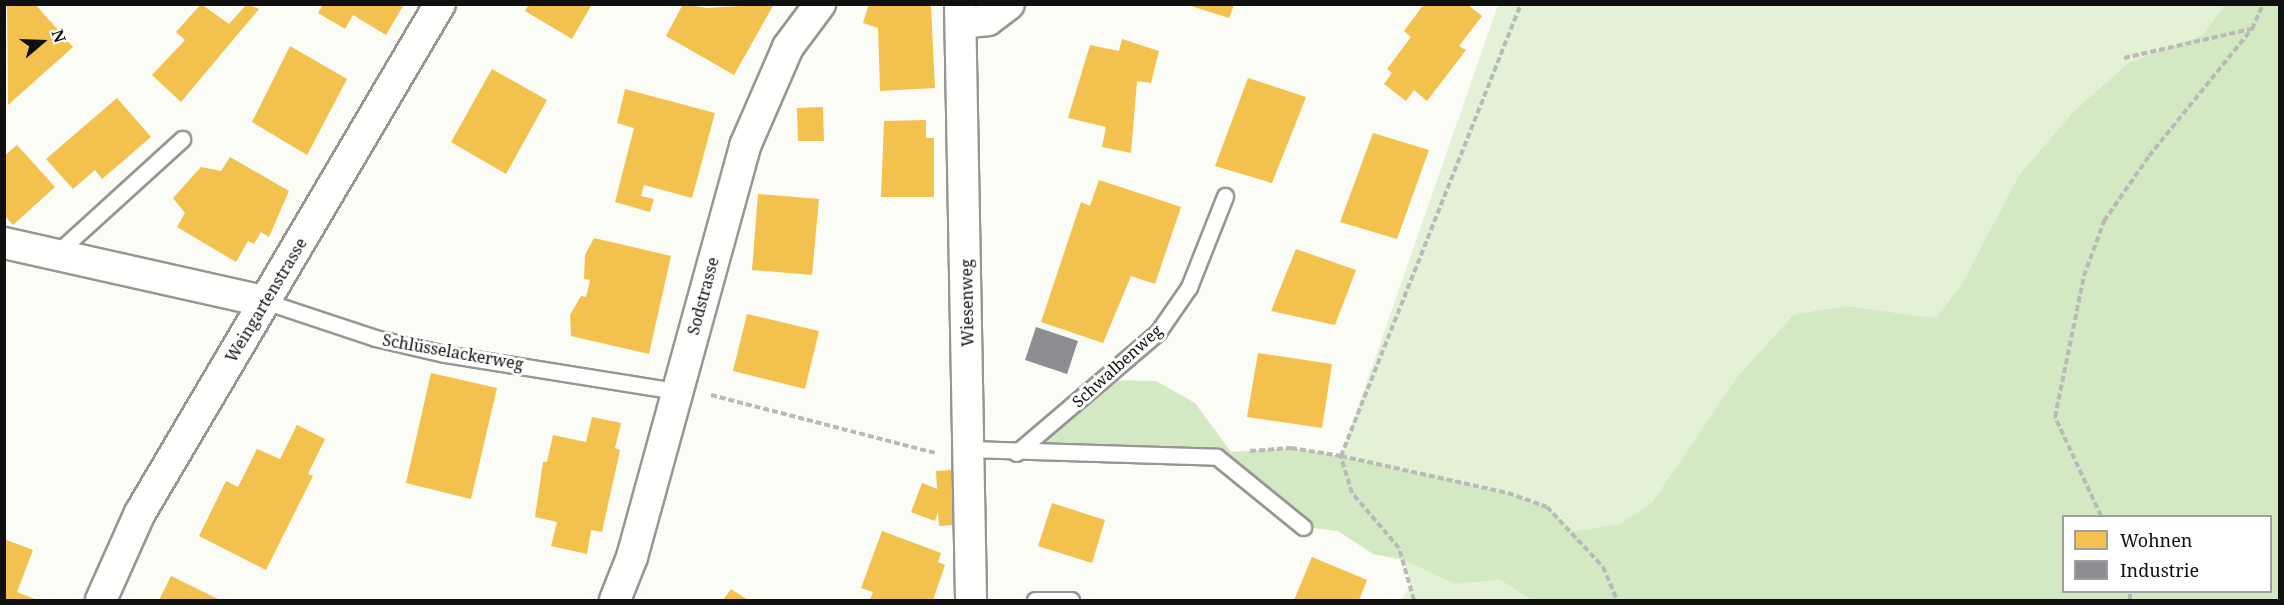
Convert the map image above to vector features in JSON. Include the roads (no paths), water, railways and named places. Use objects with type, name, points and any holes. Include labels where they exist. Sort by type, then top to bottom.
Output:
[{"type":"street","name":"Weingartenstrasse","points":[[101,600],[140,513],[440,4]]},
{"type":"street","name":"Sodstrasse","points":[[615,600],[678,390],[757,111],[788,47],[820,4]]},
{"type":"street","points":[[960,14],[988,20],[1009,4]]},
{"type":"street","name":"Wiesenweg","points":[[960,14],[971,600]]},
{"type":"street","name":"Schlüsselackerweg","points":[[4,243],[58,252],[264,301]]},
{"type":"lane","points":[[58,252],[182,139]]},
{"type":"lane","name":"Schwalbenweg","points":[[1016,453],[1164,325],[1189,288],[1225,196]]},
{"type":"lane","name":"Schlüsselackerweg","points":[[264,301],[375,338],[445,354],[678,390]]},
{"type":"lane","points":[[969,449],[1016,453],[1217,457],[1303,527]]},
{"type":"lane","points":[[1035,600],[1071,600]]}]
